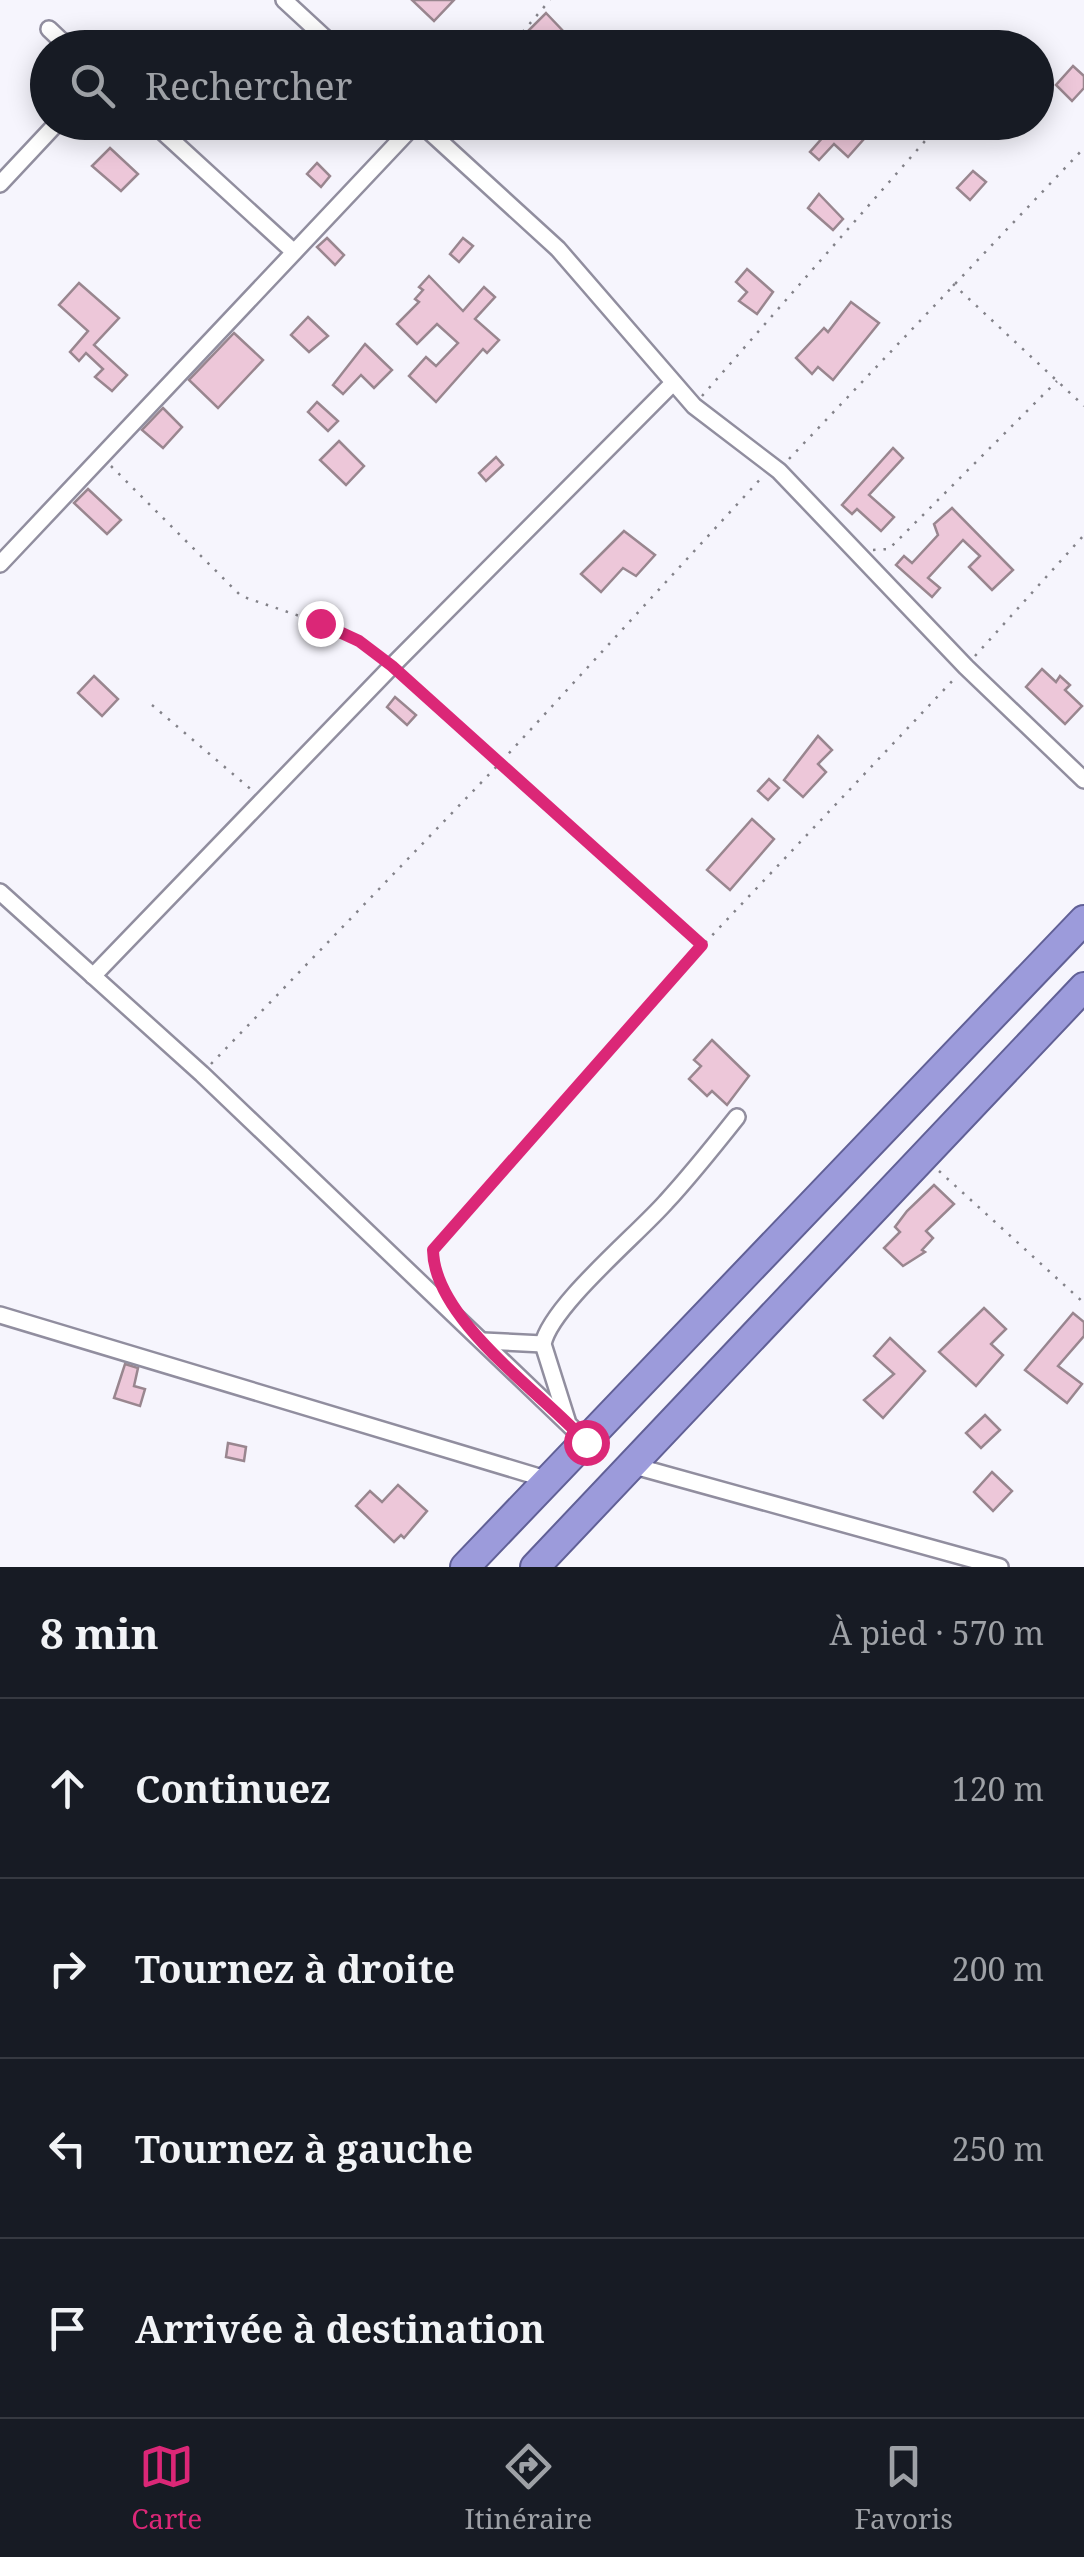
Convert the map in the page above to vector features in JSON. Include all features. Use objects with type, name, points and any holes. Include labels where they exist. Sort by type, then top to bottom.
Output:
[{"type":"highway","points":[[465,1567],[1084,920]]},
{"type":"highway","points":[[535,1567],[1084,987]]},
{"type":"street","points":[[284,0],[316,30]]},
{"type":"street","points":[[0,184],[41,140]]},
{"type":"street","points":[[172,140],[294,252]]},
{"type":"street","points":[[0,564],[401,140]]},
{"type":"street","points":[[438,140],[558,249],[694,406],[779,471],[966,667],[1084,780]]},
{"type":"street","points":[[93,976],[392,666],[673,383]]},
{"type":"street","points":[[0,892],[202,1074],[586,1442]]},
{"type":"street","points":[[567,1420],[543,1344],[562,1310],[666,1202],[737,1118]]},
{"type":"street","points":[[0,1314],[549,1480]]},
{"type":"street","points":[[483,1341],[543,1344]]},
{"type":"street","points":[[631,1464],[1000,1567]]},
{"type":"path","points":[[525,30],[550,0]]},
{"type":"path","points":[[694,406],[924,141]]},
{"type":"path","points":[[202,1074],[500,762],[768,471],[779,471],[952,283],[1084,148]]},
{"type":"path","points":[[952,283],[1084,406]]},
{"type":"path","points":[[852,550],[889,549],[1058,381]]},
{"type":"path","points":[[100,455],[242,596],[359,641],[392,666],[702,945]]},
{"type":"path","points":[[440,1281],[433,1267],[437,1242],[702,945],[966,667],[1084,534]]},
{"type":"path","points":[[152,706],[263,800]]},
{"type":"path","points":[[923,1156],[1084,1303]]},
{"type":"building","points":[[412,0],[454,0],[434,21]]},
{"type":"building","points":[[546,13],[562,30],[529,30]]},
{"type":"building","points":[[1073,66],[1084,76],[1084,88],[1072,101],[1056,85]]},
{"type":"building","points":[[820,140],[863,140],[848,157],[834,144],[819,160],[810,152]]},
{"type":"building","points":[[110,148],[138,174],[121,191],[92,166]]},
{"type":"building","points":[[317,163],[330,176],[321,187],[307,174]]},
{"type":"building","points":[[973,171],[986,182],[970,200],[957,188]]},
{"type":"building","points":[[819,194],[843,219],[833,230],[808,208]]},
{"type":"building","points":[[327,238],[344,255],[335,265],[317,247]]},
{"type":"building","points":[[463,238],[473,246],[459,262],[450,254]]},
{"type":"building","points":[[747,269],[773,292],[757,314],[739,301],[747,292],[736,282]]},
{"type":"building","points":[[429,276],[463,311],[484,287],[495,297],[475,319],[499,340],[487,353],[483,349],[436,402],[409,376],[426,357],[436,366],[458,343],[437,324],[417,344],[397,324],[419,302],[415,299],[423,290],[419,287]]},
{"type":"building","points":[[79,283],[119,318],[94,345],[127,375],[112,391],[95,377],[103,369],[86,353],[79,361],[70,352],[88,331],[59,305]]},
{"type":"building","points":[[851,302],[879,323],[833,380],[818,367],[812,374],[796,358],[824,328],[828,332]]},
{"type":"building","points":[[308,317],[328,336],[309,352],[291,335]]},
{"type":"building","points":[[234,333],[263,360],[218,408],[189,380]]},
{"type":"building","points":[[365,344],[392,370],[374,388],[361,375],[343,394],[333,385]]},
{"type":"building","points":[[317,402],[338,421],[328,431],[308,412]]},
{"type":"building","points":[[163,408],[182,427],[163,448],[142,430]]},
{"type":"building","points":[[339,441],[364,466],[346,485],[320,460]]},
{"type":"building","points":[[893,448],[903,458],[869,495],[894,517],[881,531],[857,509],[852,514],[842,505]]},
{"type":"building","points":[[496,457],[503,465],[486,481],[479,473]]},
{"type":"building","points":[[88,489],[121,520],[107,534],[74,503]]},
{"type":"building","points":[[952,508],[1013,570],[992,590],[969,567],[980,556],[963,540],[928,578],[940,588],[932,597],[896,565],[904,556],[912,563],[938,535],[934,524]]},
{"type":"building","points":[[624,531],[655,555],[636,576],[623,568],[601,592],[581,574]]},
{"type":"building","points":[[1042,669],[1056,682],[1060,676],[1070,685],[1065,690],[1082,706],[1065,724],[1026,687]]},
{"type":"building","points":[[94,676],[118,699],[102,716],[78,693]]},
{"type":"building","points":[[395,697],[416,715],[407,725],[387,707]]},
{"type":"building","points":[[818,736],[832,750],[818,764],[826,772],[803,797],[784,780]]},
{"type":"building","points":[[769,779],[779,788],[768,800],[758,791]]},
{"type":"building","points":[[752,819],[774,839],[730,890],[707,870]]},
{"type":"building","points":[[712,1040],[749,1076],[727,1105],[712,1091],[707,1096],[689,1079],[701,1066],[694,1060]]},
{"type":"building","points":[[934,1185],[954,1204],[926,1231],[933,1238],[922,1250],[925,1252],[903,1266],[884,1248],[900,1232],[895,1227],[907,1211]]},
{"type":"building","points":[[984,1308],[1006,1329],[991,1344],[1003,1355],[976,1386],[939,1352]]},
{"type":"building","points":[[1073,1313],[1084,1322],[1084,1336],[1058,1366],[1082,1384],[1067,1403],[1025,1370]]},
{"type":"building","points":[[890,1338],[925,1371],[883,1418],[864,1400],[894,1374],[874,1356]]},
{"type":"building","points":[[125,1364],[138,1368],[134,1386],[145,1389],[140,1406],[114,1398]]},
{"type":"building","points":[[985,1415],[1000,1430],[981,1448],[966,1433]]},
{"type":"building","points":[[228,1443],[246,1447],[244,1461],[226,1457]]},
{"type":"building","points":[[992,1472],[1012,1491],[993,1511],[974,1492]]},
{"type":"building","points":[[398,1485],[427,1511],[404,1538],[401,1535],[394,1542],[356,1506],[370,1491],[382,1502]]},
{"type":"route","points":[[320,623],[359,641],[392,666],[702,945],[433,1250],[433,1267],[463,1322],[586,1442]]}]
